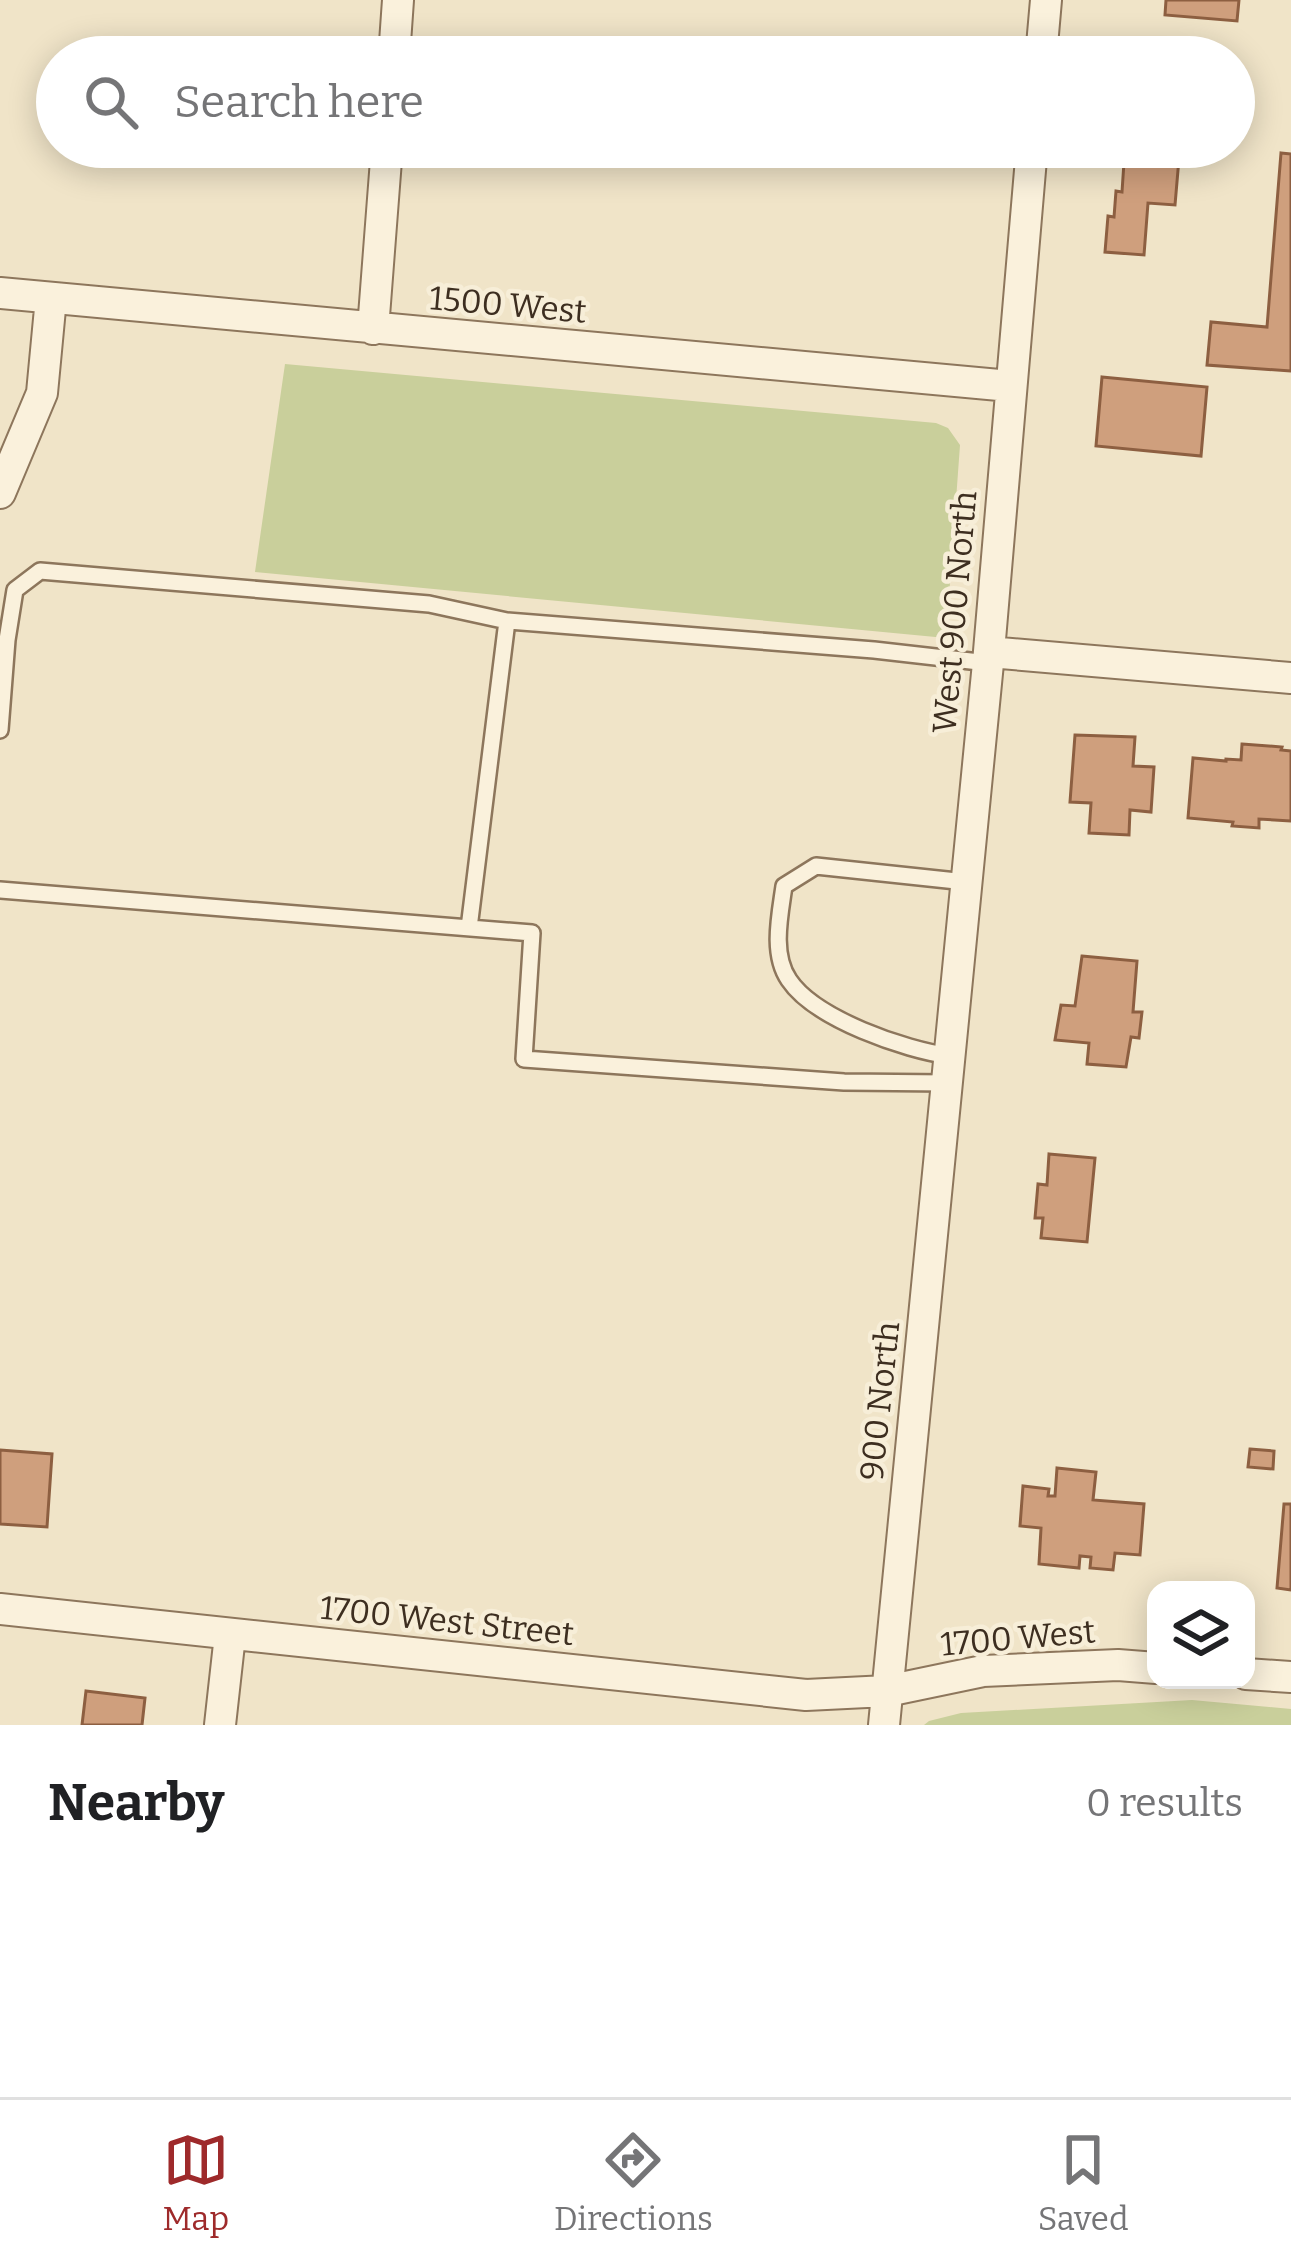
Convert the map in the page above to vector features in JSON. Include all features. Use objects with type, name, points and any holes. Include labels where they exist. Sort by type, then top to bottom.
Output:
[{"type":"street","points":[[395,36],[398,0]]},
{"type":"street","points":[[1043,36],[1046,0]]},
{"type":"street","points":[[373,329],[385,168]]},
{"type":"street","name":"West 900 North","points":[[948,1070],[1030,168]]},
{"type":"street","name":"1500 West","points":[[0,293],[1010,386]]},
{"type":"street","points":[[0,493],[42,393],[51,298]]},
{"type":"street","points":[[988,657],[1291,678]]},
{"type":"street","name":"900 North","points":[[884,1725],[948,1070]]},
{"type":"street","name":"1700 West Street","points":[[0,1610],[806,1695],[887,1691]]},
{"type":"street","points":[[220,1725],[230,1635]]},
{"type":"street","name":"1700 West","points":[[887,1691],[983,1671],[1147,1667]]},
{"type":"street","points":[[1255,1675],[1291,1677]]},
{"type":"lane","points":[[0,730],[15,590],[40,571],[429,604],[507,621],[988,657]]},
{"type":"lane","points":[[470,928],[507,621]]},
{"type":"lane","points":[[948,1070],[814,1005],[787,978],[777,938],[784,886],[817,866],[966,882]]},
{"type":"lane","points":[[0,890],[532,932],[524,1059],[844,1082],[948,1070]]},
{"type":"green space","points":[[285,364],[936,423],[948,428],[960,445],[946,638],[255,572]]},
{"type":"green space","points":[[1192,1700],[1291,1709],[1291,1725],[924,1725],[961,1713]]},
{"type":"building","points":[[1166,0],[1239,0],[1237,21],[1165,15]]},
{"type":"building","points":[[1281,153],[1291,154],[1291,371],[1207,365],[1211,322],[1267,327]]},
{"type":"building","points":[[1124,168],[1178,168],[1175,205],[1148,203],[1144,255],[1105,252],[1108,216],[1114,217],[1116,191],[1122,192]]},
{"type":"building","points":[[1102,377],[1207,387],[1201,456],[1096,446]]},
{"type":"building","points":[[1075,735],[1135,737],[1133,766],[1154,767],[1151,812],[1130,810],[1129,835],[1089,833],[1091,803],[1070,802]]},
{"type":"building","points":[[1242,744],[1291,751],[1291,821],[1259,819],[1259,828],[1188,818],[1193,758],[1241,760]]},
{"type":"building","points":[[1082,956],[1137,961],[1133,1012],[1142,1012],[1139,1038],[1131,1037],[1126,1067],[1087,1064],[1089,1043],[1055,1040],[1061,1005],[1075,1006]]},
{"type":"building","points":[[1049,1154],[1095,1158],[1087,1242],[1041,1238],[1043,1218],[1035,1218],[1038,1184],[1047,1185]]},
{"type":"building","points":[[1250,1449],[1274,1451],[1273,1469],[1248,1467]]},
{"type":"building","points":[[0,1450],[52,1454],[47,1527],[0,1524]]},
{"type":"building","points":[[1057,1468],[1096,1472],[1093,1500],[1144,1504],[1140,1555],[1115,1553],[1113,1570],[1090,1568],[1091,1557],[1080,1556],[1079,1568],[1039,1564],[1041,1528],[1020,1526],[1023,1486],[1049,1489],[1048,1496],[1055,1496]]},
{"type":"building","points":[[1284,1504],[1291,1504],[1291,1590],[1277,1588]]},
{"type":"building","points":[[86,1691],[145,1698],[142,1725],[82,1725]]}]
